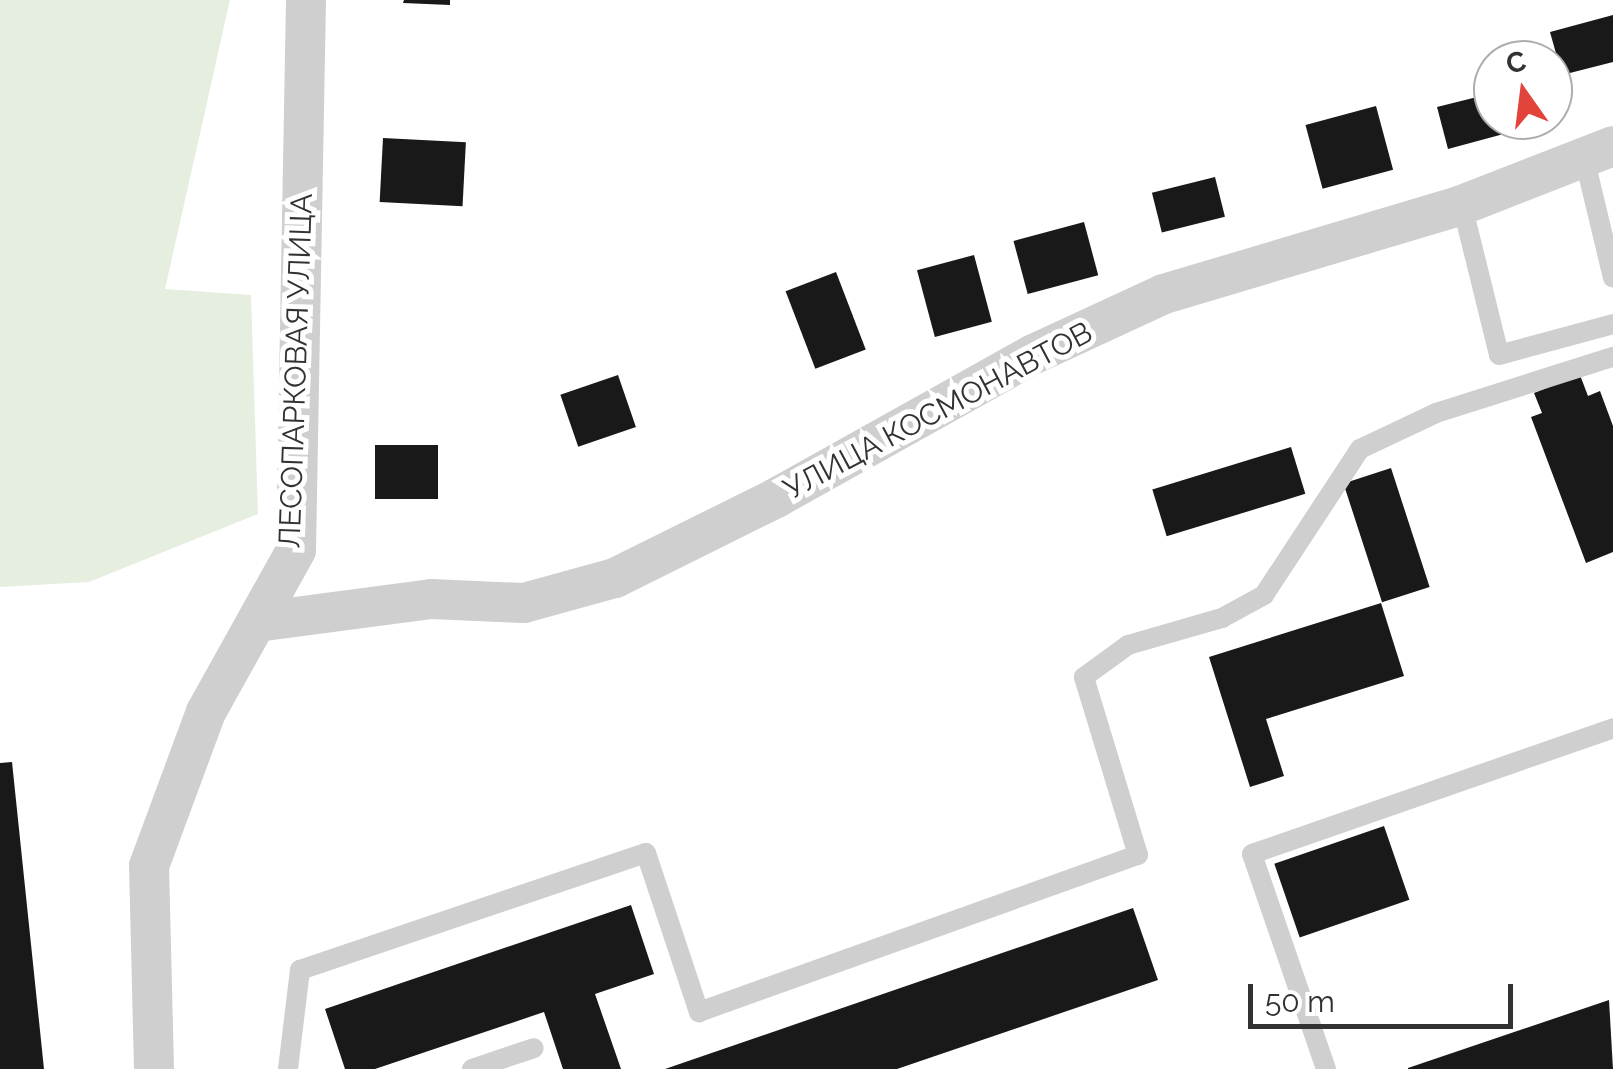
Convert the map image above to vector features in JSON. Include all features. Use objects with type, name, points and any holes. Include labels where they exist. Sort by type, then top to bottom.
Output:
[{"type":"street","name":"ЛЕСОПАРКОВАЯ УЛИЦА","points":[[154,1069],[149,866],[206,712],[296,550],[306,0]]},
{"type":"street","name":"УЛИЦА КОСМОНАВТОВ","points":[[257,622],[431,599],[524,604],[615,578],[776,498],[1034,354],[1164,294],[1462,205],[1599,152]]},
{"type":"lane","points":[[1599,152],[1613,278]]},
{"type":"lane","points":[[1462,205],[1499,355],[1613,324]]},
{"type":"lane","points":[[288,1069],[300,970],[646,853],[700,1012],[1138,855],[1084,677],[1128,644],[1222,618],[1264,595],[1360,450],[1436,413],[1613,357]]},
{"type":"lane","points":[[1326,1069],[1252,854],[1613,728]]},
{"type":"lane","points":[[472,1069],[534,1048]]},
{"type":"shaded area","points":[[0,0],[230,0],[165,289],[251,295],[258,514],[89,582],[0,587]]},
{"type":"building","points":[[450,0],[450,5],[403,3]]},
{"type":"building","points":[[1613,15],[1613,62],[1573,72],[1573,40],[1552,40],[1550,32]]},
{"type":"building","points":[[1473,98],[1473,140],[1481,140],[1448,149],[1437,107]]},
{"type":"building","points":[[1376,106],[1393,170],[1323,189],[1305,125]]},
{"type":"building","points":[[383,138],[466,142],[463,206],[380,202]]},
{"type":"building","points":[[1215,177],[1225,217],[1162,233],[1152,193]]},
{"type":"building","points":[[1084,222],[1098,275],[1028,294],[1013,241]]},
{"type":"building","points":[[974,255],[992,322],[935,337],[917,270]]},
{"type":"building","points":[[836,272],[866,349],[815,369],[786,291]]},
{"type":"building","points":[[618,375],[636,427],[578,447],[560,395]]},
{"type":"building","points":[[1580,375],[1588,396],[1600,391],[1613,426],[1613,552],[1586,563],[1531,417],[1542,413],[1534,393]]},
{"type":"building","points":[[375,445],[438,445],[438,499],[375,499]]},
{"type":"building","points":[[1291,447],[1305,494],[1167,536],[1152,489]]},
{"type":"building","points":[[1391,468],[1430,587],[1382,602],[1343,483]]},
{"type":"building","points":[[1381,603],[1404,676],[1266,719],[1284,776],[1250,787],[1209,657]]},
{"type":"building","points":[[12,762],[44,1069],[0,1069],[0,763]]},
{"type":"building","points":[[1384,826],[1409,900],[1300,938],[1274,864]]},
{"type":"building","points":[[631,905],[654,974],[595,994],[621,1069],[563,1069],[544,1012],[375,1069],[345,1069],[325,1009]]},
{"type":"building","points":[[1133,908],[1158,980],[897,1069],[665,1069]]},
{"type":"building","points":[[1609,1000],[1613,1069],[1408,1069],[1408,1068]]}]
